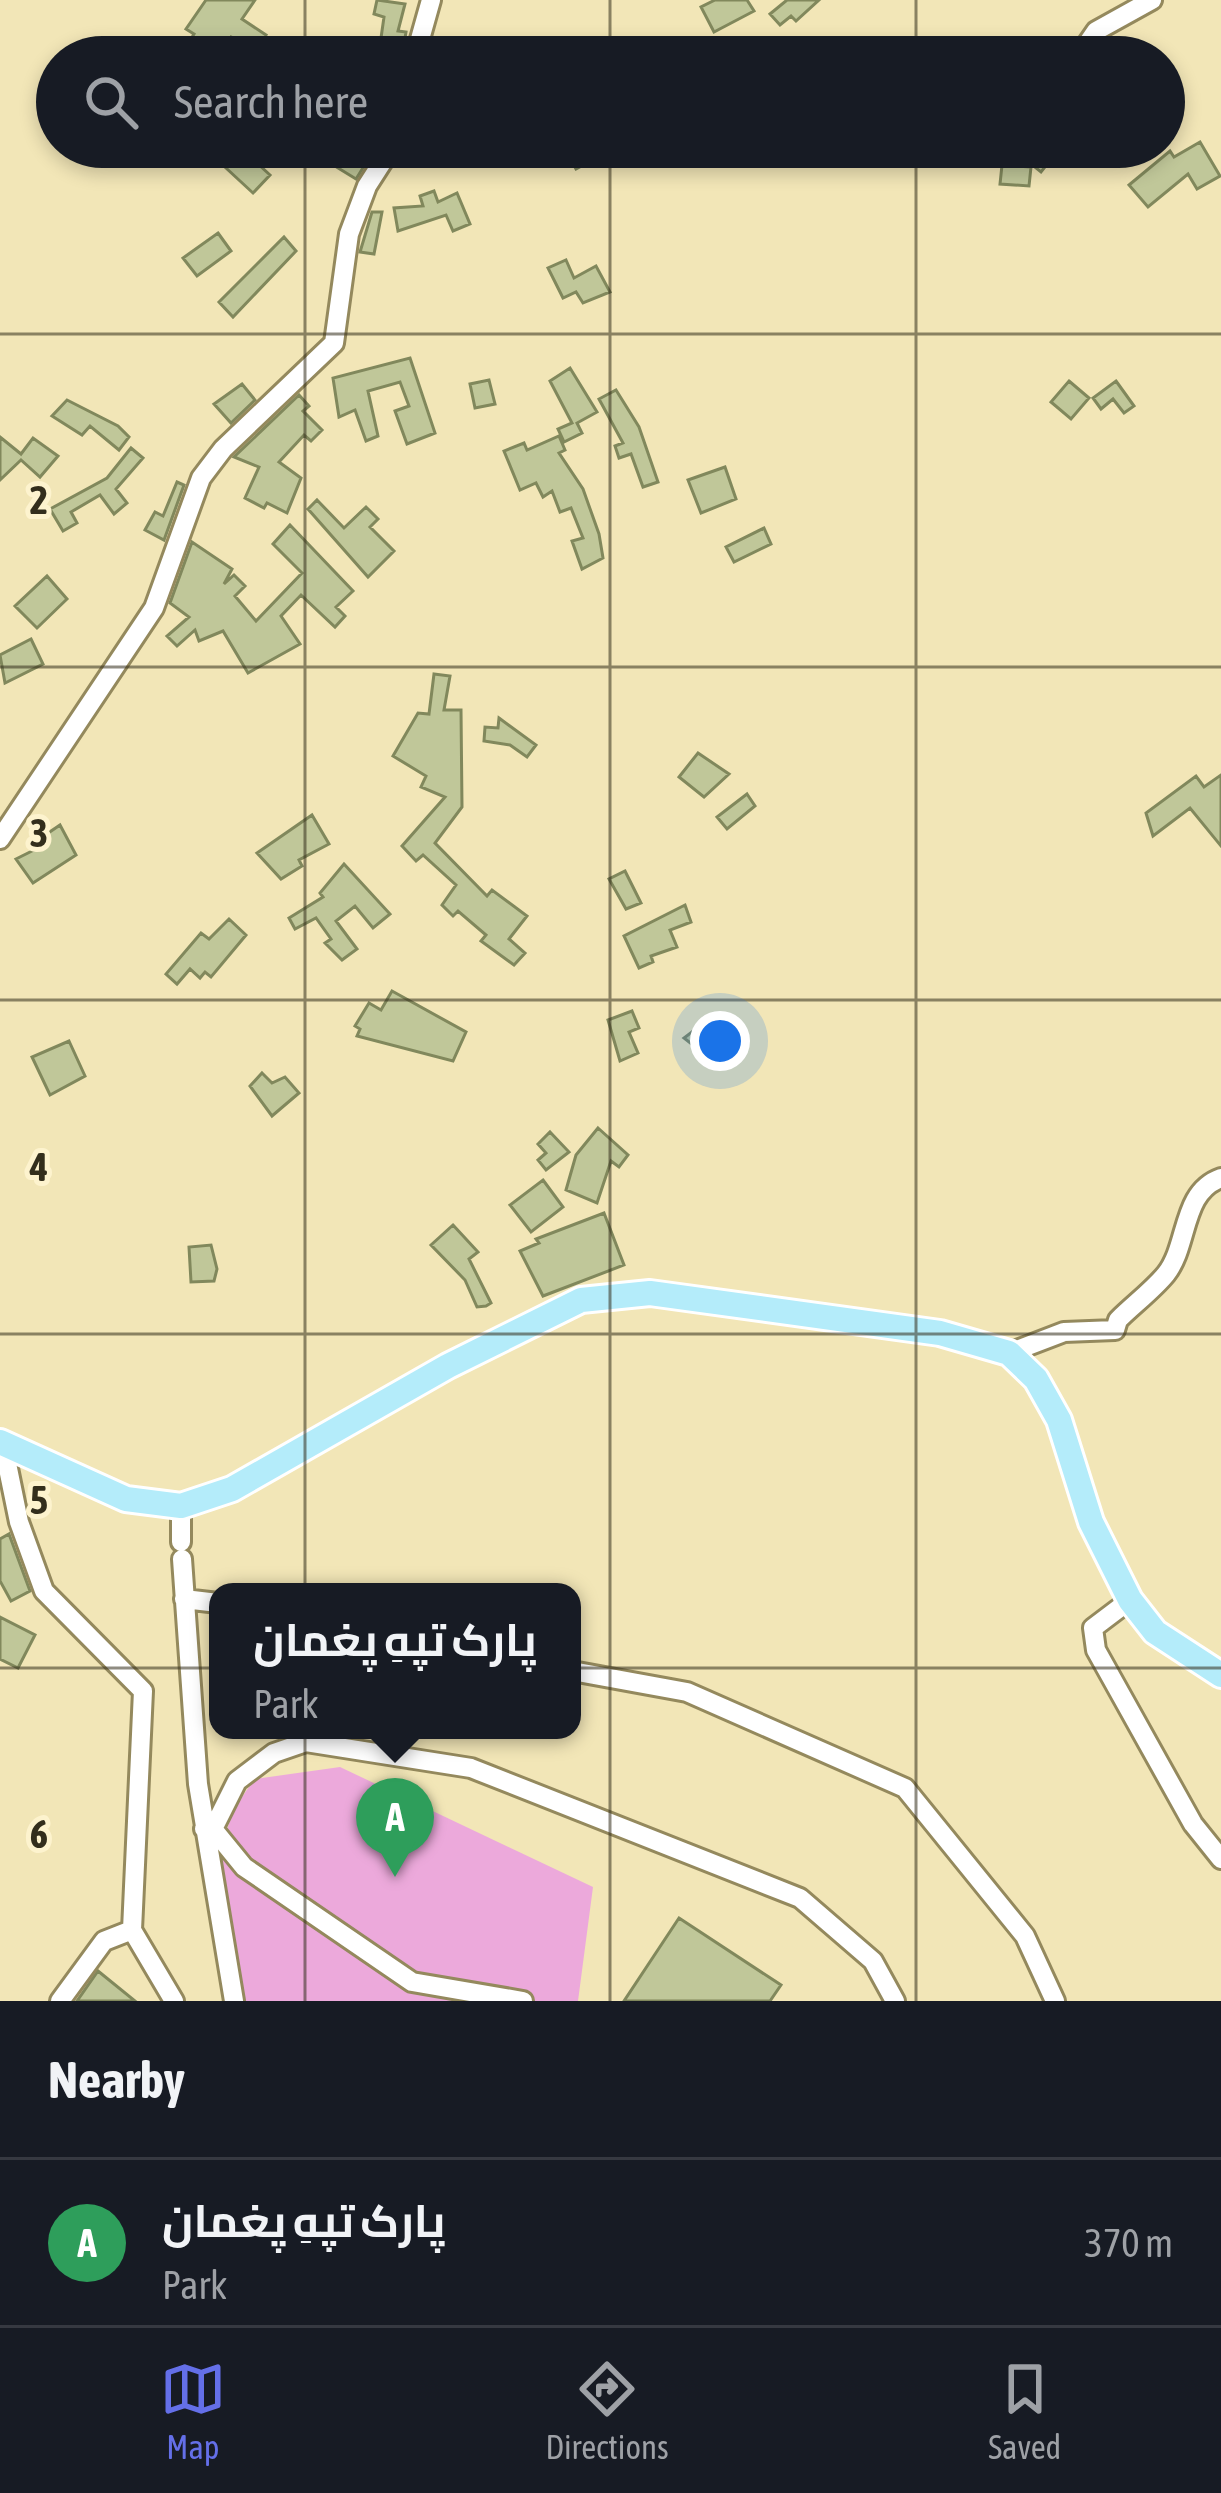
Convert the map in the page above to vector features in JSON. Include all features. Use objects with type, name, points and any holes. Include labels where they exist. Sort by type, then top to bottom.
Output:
[{"type":"main road","points":[[2,1443],[126,1499],[181,1506],[232,1490],[552,1311],[615,1294],[650,1293],[803,1311],[979,1340],[1009,1353],[1036,1379],[1058,1420],[1091,1522],[1130,1600],[1155,1632],[1221,1675]]},
{"type":"street","points":[[421,36],[431,0]]},
{"type":"street","points":[[1093,36],[1152,0]]},
{"type":"street","points":[[0,839],[154,608],[201,478],[223,449],[334,344],[349,234],[379,168]]},
{"type":"street","points":[[1009,1353],[1064,1332],[1115,1330],[1118,1320],[1167,1273],[1197,1196],[1206,1184],[1221,1178]]},
{"type":"street","points":[[2,1443],[19,1522],[44,1591],[143,1691],[133,1930],[174,2001]]},
{"type":"street","points":[[181,1506],[184,1599],[208,1829],[234,2001]]},
{"type":"street","points":[[0,1533],[19,1522]]},
{"type":"street","points":[[184,1599],[209,1602]]},
{"type":"street","points":[[1130,1600],[1093,1628],[1096,1650],[1193,1824],[1221,1859]]},
{"type":"street","points":[[581,1673],[687,1692],[905,1788],[1024,1936],[1055,2001]]},
{"type":"street","points":[[208,1829],[237,1781],[274,1753],[306,1742],[471,1768],[800,1898],[873,1961],[895,2001]]},
{"type":"street","points":[[208,1829],[244,1867],[412,1982],[523,2001]]},
{"type":"street","points":[[60,2001],[104,1941],[133,1930]]},
{"type":"shaded area","points":[[340,1767],[593,1887],[578,2001],[244,2001],[221,1886],[226,1833],[237,1806],[255,1779]]},
{"type":"building","points":[[206,0],[255,0],[242,19],[266,35],[193,36],[186,29]]},
{"type":"building","points":[[377,0],[405,4],[398,31],[406,32],[405,36],[381,36],[384,17],[374,14]]},
{"type":"building","points":[[715,0],[747,0],[754,11],[714,32],[701,7]]},
{"type":"building","points":[[787,0],[819,0],[796,21],[791,16],[780,25],[770,14]]},
{"type":"building","points":[[1200,142],[1220,176],[1197,189],[1188,174],[1148,207],[1129,185],[1150,168],[1185,168],[1185,151]]},
{"type":"building","points":[[226,168],[262,168],[270,175],[253,193]]},
{"type":"building","points":[[338,168],[363,168],[356,179]]},
{"type":"building","points":[[1002,168],[1031,168],[1029,186],[1000,184]]},
{"type":"building","points":[[434,191],[438,202],[457,193],[470,224],[453,231],[446,215],[398,231],[394,208],[423,206],[420,196]]},
{"type":"building","points":[[372,212],[382,212],[374,254],[360,252]]},
{"type":"building","points":[[218,233],[231,251],[197,276],[183,258]]},
{"type":"building","points":[[284,237],[296,251],[233,317],[219,302]]},
{"type":"building","points":[[566,260],[574,278],[596,266],[610,292],[583,303],[576,292],[563,298],[548,268]]},
{"type":"building","points":[[410,358],[435,433],[407,444],[395,411],[409,406],[400,382],[368,391],[378,436],[366,441],[355,410],[339,417],[333,378]]},
{"type":"building","points":[[570,368],[597,412],[577,423],[582,433],[564,442],[558,429],[572,423],[550,381]]},
{"type":"building","points":[[489,380],[495,404],[475,408],[470,384]]},
{"type":"building","points":[[1069,381],[1089,398],[1071,419],[1051,402]]},
{"type":"building","points":[[1116,381],[1134,406],[1124,413],[1113,399],[1101,409],[1093,398]]},
{"type":"building","points":[[242,384],[255,400],[231,423],[214,404]]},
{"type":"building","points":[[616,390],[639,427],[658,482],[643,487],[631,454],[619,458],[615,446],[623,443],[599,399]]},
{"type":"building","points":[[299,395],[309,406],[303,411],[322,430],[311,441],[304,435],[279,462],[301,478],[287,513],[245,498],[259,467],[234,457]]},
{"type":"building","points":[[67,400],[118,426],[129,437],[119,450],[90,426],[82,435],[52,416]]},
{"type":"building","points":[[559,436],[565,450],[559,453],[583,489],[599,534],[603,558],[582,569],[572,541],[583,538],[571,508],[560,512],[552,491],[543,497],[536,483],[520,490],[504,451],[524,443],[527,450]]},
{"type":"building","points":[[0,437],[21,454],[33,438],[58,456],[40,477],[21,460],[0,480]]},
{"type":"building","points":[[131,448],[143,458],[116,489],[127,503],[114,514],[100,495],[71,512],[77,523],[63,531],[50,509],[107,478]]},
{"type":"building","points":[[725,467],[736,499],[701,513],[688,480]]},
{"type":"building","points":[[177,482],[184,485],[164,540],[145,530],[155,512],[163,516]]},
{"type":"building","points":[[317,500],[344,528],[366,507],[378,519],[370,527],[394,551],[368,577],[308,509]]},
{"type":"building","points":[[290,525],[353,591],[336,607],[345,616],[335,627],[301,595],[281,616],[300,644],[248,673],[223,631],[199,641],[195,630],[177,646],[167,636],[189,617],[170,603],[192,542],[232,569],[224,584],[234,575],[245,586],[235,596],[256,621],[302,573],[273,544]]},
{"type":"building","points":[[764,528],[771,544],[734,562],[726,547]]},
{"type":"building","points":[[47,576],[67,599],[37,628],[15,606]]},
{"type":"building","points":[[31,639],[43,664],[5,683],[0,655]]},
{"type":"building","points":[[434,674],[450,676],[444,710],[461,710],[462,807],[435,843],[487,896],[492,890],[527,916],[509,939],[525,953],[514,965],[481,941],[486,935],[458,911],[453,916],[442,905],[456,885],[423,855],[416,861],[402,846],[445,797],[421,787],[426,776],[393,756],[418,713],[429,714]]},
{"type":"building","points":[[499,718],[536,745],[527,757],[510,745],[484,741],[485,727],[498,728]]},
{"type":"building","points":[[698,753],[729,774],[704,797],[679,777]]},
{"type":"building","points":[[1221,775],[1221,846],[1190,808],[1153,836],[1146,813],[1196,776],[1204,787]]},
{"type":"building","points":[[747,794],[755,806],[727,829],[717,817]]},
{"type":"building","points":[[312,815],[329,844],[299,860],[302,866],[281,879],[257,853]]},
{"type":"building","points":[[60,825],[76,855],[33,883],[16,859],[42,846],[38,840]]},
{"type":"building","points":[[344,864],[390,914],[373,928],[355,906],[336,921],[357,949],[342,960],[325,943],[331,939],[316,918],[295,929],[289,918],[323,897],[320,893]]},
{"type":"building","points":[[625,871],[641,903],[626,909],[609,879]]},
{"type":"building","points":[[685,905],[691,922],[670,930],[677,947],[651,956],[653,962],[639,968],[624,936]]},
{"type":"building","points":[[229,919],[246,935],[211,977],[205,972],[200,978],[190,969],[177,984],[166,974],[201,933],[209,939]]},
{"type":"building","points":[[392,991],[466,1032],[453,1061],[357,1036],[360,1029],[355,1026],[369,1003],[381,1010]]},
{"type":"building","points":[[632,1011],[639,1028],[629,1032],[638,1053],[620,1061],[608,1020]]},
{"type":"building","points":[[713,1016],[730,1038],[707,1056],[684,1038]]},
{"type":"building","points":[[69,1041],[85,1076],[50,1095],[32,1057]]},
{"type":"building","points":[[262,1073],[272,1083],[285,1077],[299,1093],[272,1116],[250,1086]]},
{"type":"building","points":[[598,1128],[628,1155],[619,1167],[611,1161],[597,1203],[566,1190],[576,1155]]},
{"type":"building","points":[[550,1132],[569,1152],[546,1170],[538,1160],[546,1153],[538,1144]]},
{"type":"building","points":[[543,1180],[563,1207],[531,1232],[510,1205]]},
{"type":"building","points":[[604,1213],[624,1265],[543,1296],[520,1251],[539,1243],[536,1239]]},
{"type":"building","points":[[453,1225],[478,1252],[469,1259],[491,1303],[486,1306],[477,1307],[465,1280],[431,1245]]},
{"type":"building","points":[[211,1245],[217,1269],[214,1281],[191,1282],[189,1247]]},
{"type":"building","points":[[9,1534],[30,1591],[11,1601],[0,1581],[0,1539]]},
{"type":"building","points":[[0,1617],[35,1635],[18,1668],[0,1659]]},
{"type":"building","points":[[679,1918],[781,1985],[770,2001],[624,2001]]},
{"type":"building","points":[[98,1971],[135,2001],[77,2001]]},
{"type":"place","name":"پارک تپهِ پغمان","points":[[395,1877]]}]
